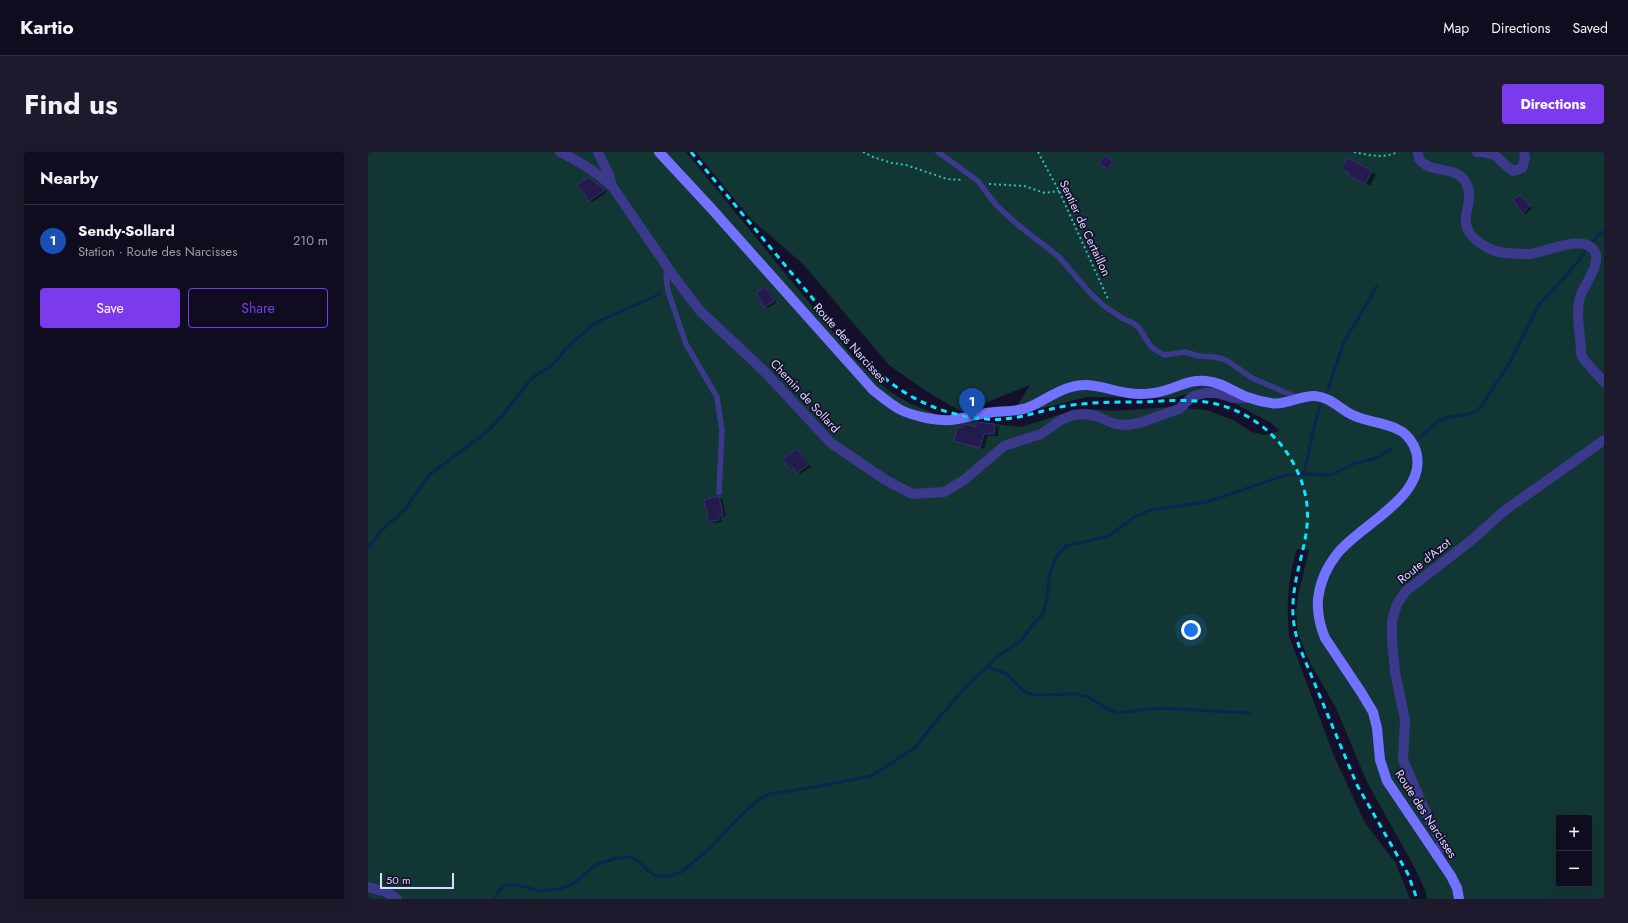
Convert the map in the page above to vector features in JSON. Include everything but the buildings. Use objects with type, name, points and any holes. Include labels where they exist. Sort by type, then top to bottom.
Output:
[{"type":"street","name":"Chemin de Sollard","points":[[560,152],[572,157],[598,174],[612,186],[670,271],[700,311],[763,370],[831,443],[884,479],[912,494],[944,492],[964,480],[1004,446],[1041,434],[1061,420],[1073,415],[1085,414],[1096,416],[1115,424],[1133,424],[1179,409],[1193,396],[1205,393],[1218,393],[1233,398],[1248,398]]},
{"type":"street","points":[[598,152],[610,175],[612,186]]},
{"type":"street","name":"Route des Narcisses","points":[[659,152],[873,390],[900,410],[934,420],[951,420],[986,413],[1026,408],[1061,390],[1086,385],[1124,393],[1139,394],[1162,392],[1190,382],[1204,380],[1218,382],[1248,398],[1274,404],[1311,396],[1326,398],[1348,413],[1362,420],[1396,428],[1407,436],[1415,451],[1416,471],[1410,486],[1396,503],[1347,543],[1337,554],[1327,569],[1319,592],[1318,613],[1322,632],[1325,638],[1362,692],[1373,712],[1377,728],[1380,760],[1387,781],[1454,882],[1459,899]]},
{"type":"street","points":[[1418,152],[1419,159],[1427,166],[1453,171],[1460,175],[1465,181],[1469,197],[1465,218],[1466,226],[1469,233],[1485,247],[1508,253],[1530,254],[1566,244],[1582,243],[1593,248],[1596,253],[1596,261],[1583,289],[1578,307],[1581,354],[1584,360],[1604,382]]},
{"type":"street","points":[[1477,152],[1489,152],[1496,155],[1513,171],[1522,168],[1525,164],[1524,152]]},
{"type":"street","name":"Route d'Azot","points":[[1437,856],[1442,842],[1431,824],[1411,780],[1403,755],[1405,720],[1395,672],[1392,640],[1392,620],[1397,604],[1406,591],[1473,539],[1504,511],[1604,440]]},
{"type":"street","points":[[368,887],[386,892],[398,899]]},
{"type":"lane","points":[[938,152],[978,181],[996,205],[1005,214],[1059,258],[1091,294],[1104,306],[1139,328],[1151,348],[1164,355],[1185,352],[1199,356],[1215,357],[1226,360],[1252,378],[1298,398]]},
{"type":"lane","points":[[670,271],[666,275],[668,291],[686,344],[717,397],[721,416],[722,432],[719,492]]},
{"type":"path","name":"Sentier de Certaillon","points":[[1038,152],[1059,191],[1114,313]]},
{"type":"path","points":[[1354,152],[1371,156],[1382,156],[1398,152]]},
{"type":"green space","points":[[368,152],[686,152],[855,359],[891,392],[909,403],[938,415],[968,421],[1021,427],[1068,412],[1088,409],[1115,411],[1170,407],[1206,410],[1233,420],[1252,432],[1264,435],[1280,431],[1271,423],[1234,403],[1210,397],[1188,394],[1173,398],[1087,397],[1011,416],[1030,385],[962,412],[926,391],[889,365],[803,264],[750,218],[696,152],[1604,152],[1604,899],[1427,899],[1416,870],[1367,782],[1336,708],[1309,661],[1298,633],[1296,612],[1299,591],[1309,550],[1297,549],[1288,592],[1289,636],[1334,756],[1365,823],[1395,862],[1410,899],[368,899]]},
{"type":"waterway","points":[[1594,241],[1599,234],[1604,232]]},
{"type":"waterway","points":[[1419,437],[1437,422],[1450,417],[1472,413],[1480,408],[1510,362],[1538,306],[1578,262],[1586,250]]},
{"type":"waterway","points":[[1328,389],[1344,342],[1377,286]]},
{"type":"waterway","points":[[368,548],[380,532],[405,509],[430,474],[488,431],[502,416],[525,386],[535,376],[552,365],[565,349],[595,323],[660,294]]},
{"type":"waterway","points":[[1304,474],[1320,406]]},
{"type":"waterway","points":[[494,899],[505,885],[518,885],[540,891],[559,889],[573,884],[596,865],[616,858],[630,857],[639,862],[648,871],[656,876],[668,876],[681,872],[709,849],[742,814],[758,800],[769,794],[871,776],[915,748],[964,689],[998,656],[1022,640],[1032,625],[1043,614],[1050,572],[1057,556],[1066,546],[1109,536],[1133,518],[1150,510],[1207,502],[1286,475],[1331,475],[1355,463],[1374,459],[1391,449]]},
{"type":"waterway","points":[[987,667],[1007,674],[1023,691],[1035,695],[1076,694],[1088,697],[1117,713],[1159,708],[1250,713]]},
{"type":"railway","points":[[691,152],[858,353],[885,379],[916,399],[949,412],[967,417],[986,419],[1008,419],[1081,404],[1174,400],[1198,401],[1221,405],[1236,410],[1262,426],[1273,436],[1292,461],[1299,475],[1305,493],[1307,509],[1305,540],[1295,586],[1293,603],[1294,625],[1299,646],[1357,785],[1408,874],[1417,899]]},
{"type":"place","name":"Sendy-Sollard","points":[[972,421]]}]
